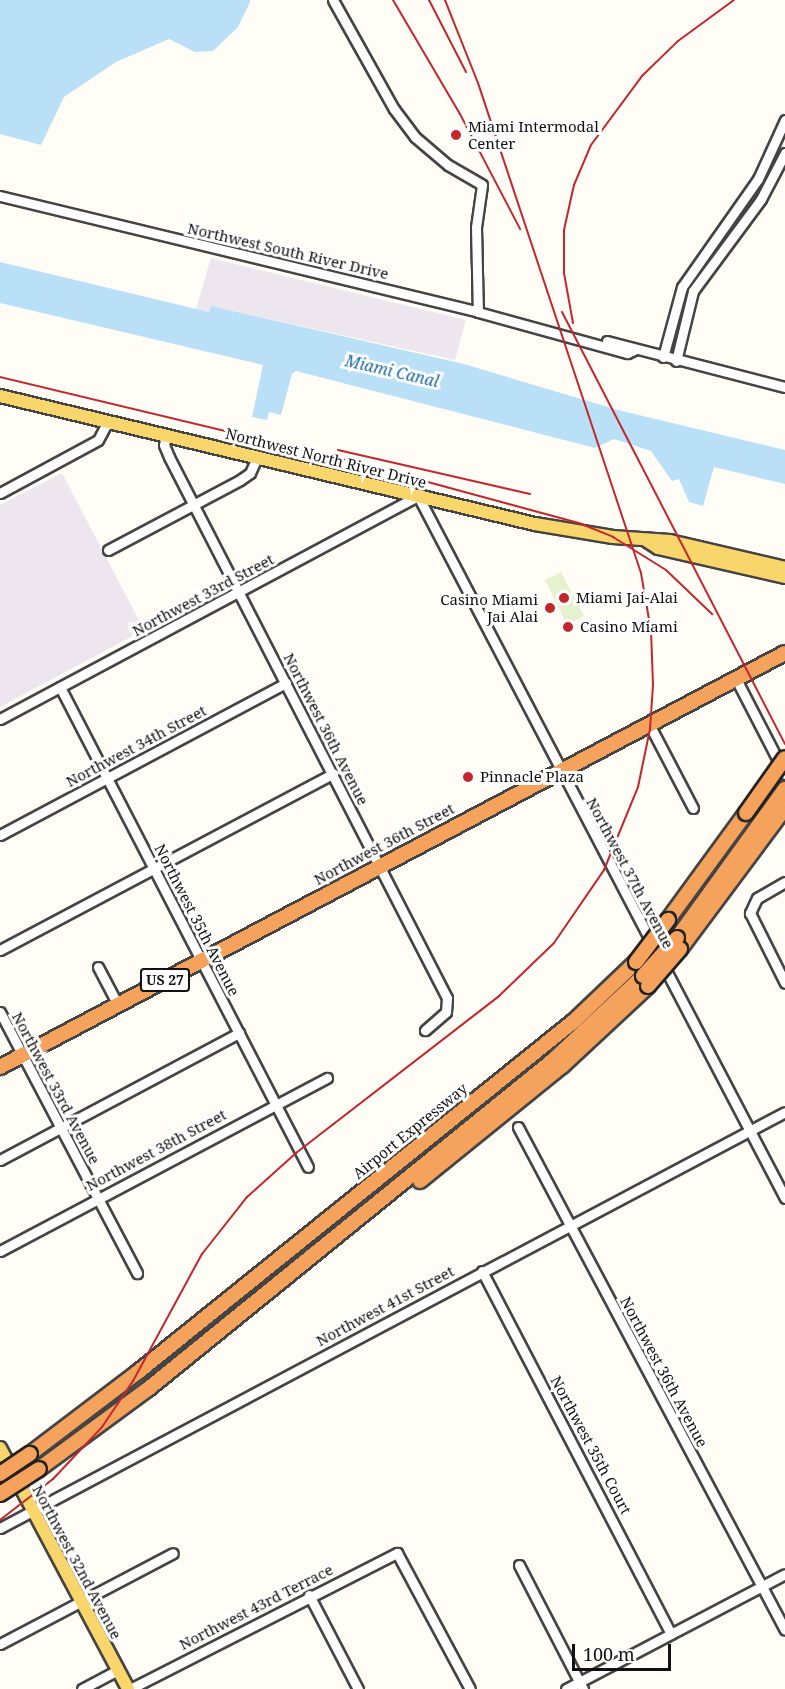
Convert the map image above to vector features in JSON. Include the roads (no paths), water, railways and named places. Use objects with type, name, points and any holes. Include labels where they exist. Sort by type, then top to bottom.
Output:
[{"type":"highway","name":"Northwest 36th Street","points":[[0,1067],[648,722],[785,653]]},
{"type":"highway","name":"Airport Expressway","points":[[0,1474],[138,1372],[574,1021],[636,962],[785,758]]},
{"type":"highway","points":[[751,848],[785,789]]},
{"type":"highway","points":[[0,1494],[39,1469],[148,1389],[552,1061],[646,981],[679,944],[751,848],[785,808]]},
{"type":"main road","name":"Northwest North River Drive","points":[[0,396],[557,528],[647,541],[658,548],[782,571]]},
{"type":"main road","name":"Northwest 32nd Avenue","points":[[0,1448],[129,1689]]},
{"type":"street","points":[[333,0],[394,109],[415,137],[448,165],[482,185],[477,227],[478,312]]},
{"type":"street","points":[[663,357],[678,295],[754,186],[785,120]]},
{"type":"street","points":[[676,361],[689,299],[761,199],[785,153]]},
{"type":"street","name":"Northwest South River Drive","points":[[0,196],[478,312],[569,335],[627,353],[634,350],[785,387]]},
{"type":"street","points":[[703,256],[713,264]]},
{"type":"street","points":[[0,493],[98,440],[108,421]]},
{"type":"street","name":"Northwest 36th Avenue","points":[[166,435],[166,451],[380,865],[448,1006],[444,1016],[425,1030]]},
{"type":"street","points":[[108,550],[195,506],[250,473],[257,457]]},
{"type":"street","name":"Northwest 33rd Street","points":[[0,719],[418,496]]},
{"type":"street","name":"Northwest 37th Avenue","points":[[418,496],[559,770],[785,1198]]},
{"type":"street","points":[[735,677],[785,774]]},
{"type":"street","name":"Northwest 34th Street","points":[[0,835],[286,683]]},
{"type":"street","name":"Northwest 35th Avenue","points":[[60,687],[308,1167]]},
{"type":"street","points":[[648,722],[693,808]]},
{"type":"street","points":[[0,950],[333,774]]},
{"type":"street","points":[[785,882],[760,894],[751,909],[753,921],[785,983]]},
{"type":"street","points":[[98,967],[118,1005]]},
{"type":"street","name":"Northwest 33rd Avenue","points":[[0,1012],[137,1273]]},
{"type":"street","points":[[0,1160],[239,1033]]},
{"type":"street","name":"Northwest 38th Street","points":[[0,1251],[327,1078]]},
{"type":"street","name":"Northwest 41st Street","points":[[0,1528],[785,1112]]},
{"type":"street","name":"Northwest 36th Avenue","points":[[518,1127],[785,1630]]},
{"type":"street","name":"Northwest 35th Court","points":[[482,1271],[671,1634]]},
{"type":"street","points":[[0,1644],[173,1553]]},
{"type":"street","name":"Northwest 43rd Terrace","points":[[129,1689],[309,1595],[396,1553],[470,1689]]},
{"type":"street","points":[[519,1565],[581,1686]]},
{"type":"street","points":[[566,1689],[581,1686],[671,1634],[785,1574]]},
{"type":"street","points":[[309,1595],[354,1687]]},
{"type":"street","points":[[82,1689],[117,1670]]},
{"type":"water","points":[[0,0],[250,0],[250,2],[238,27],[213,51],[195,52],[169,39],[116,62],[64,97],[41,145],[0,134]]},
{"type":"water","name":"Miami Canal","points":[[0,262],[209,312],[211,306],[464,364],[618,410],[785,450],[785,484],[714,467],[703,506],[689,502],[679,479],[672,481],[651,451],[614,439],[595,448],[296,371],[292,374],[281,415],[269,412],[267,420],[252,417],[263,365],[0,303]]},
{"type":"railway","points":[[393,0],[460,114],[520,229]]},
{"type":"railway","points":[[429,0],[466,72]]},
{"type":"railway","points":[[0,1520],[53,1479],[102,1427],[133,1381],[202,1254],[247,1197],[296,1153],[499,996],[554,943],[604,870],[638,787],[650,729],[653,685],[651,631],[641,573],[478,83],[445,0]]},
{"type":"railway","points":[[573,323],[564,273],[564,230],[574,185],[591,145],[642,76],[678,41],[734,0]]},
{"type":"railway","points":[[562,312],[785,744]]},
{"type":"railway","points":[[0,377],[347,460],[579,523],[613,537],[666,570],[712,614]]},
{"type":"railway","points":[[338,450],[530,494]]},
{"type":"place","name":"Miami Intermodal Center","points":[[456,135]]},
{"type":"place","name":"Miami Jai-Alai","points":[[564,598]]},
{"type":"place","name":"Casino Miami Jai Alai","points":[[550,608]]},
{"type":"place","name":"Casino Miami","points":[[568,627]]},
{"type":"place","name":"Pinnacle Plaza","points":[[468,777]]}]
